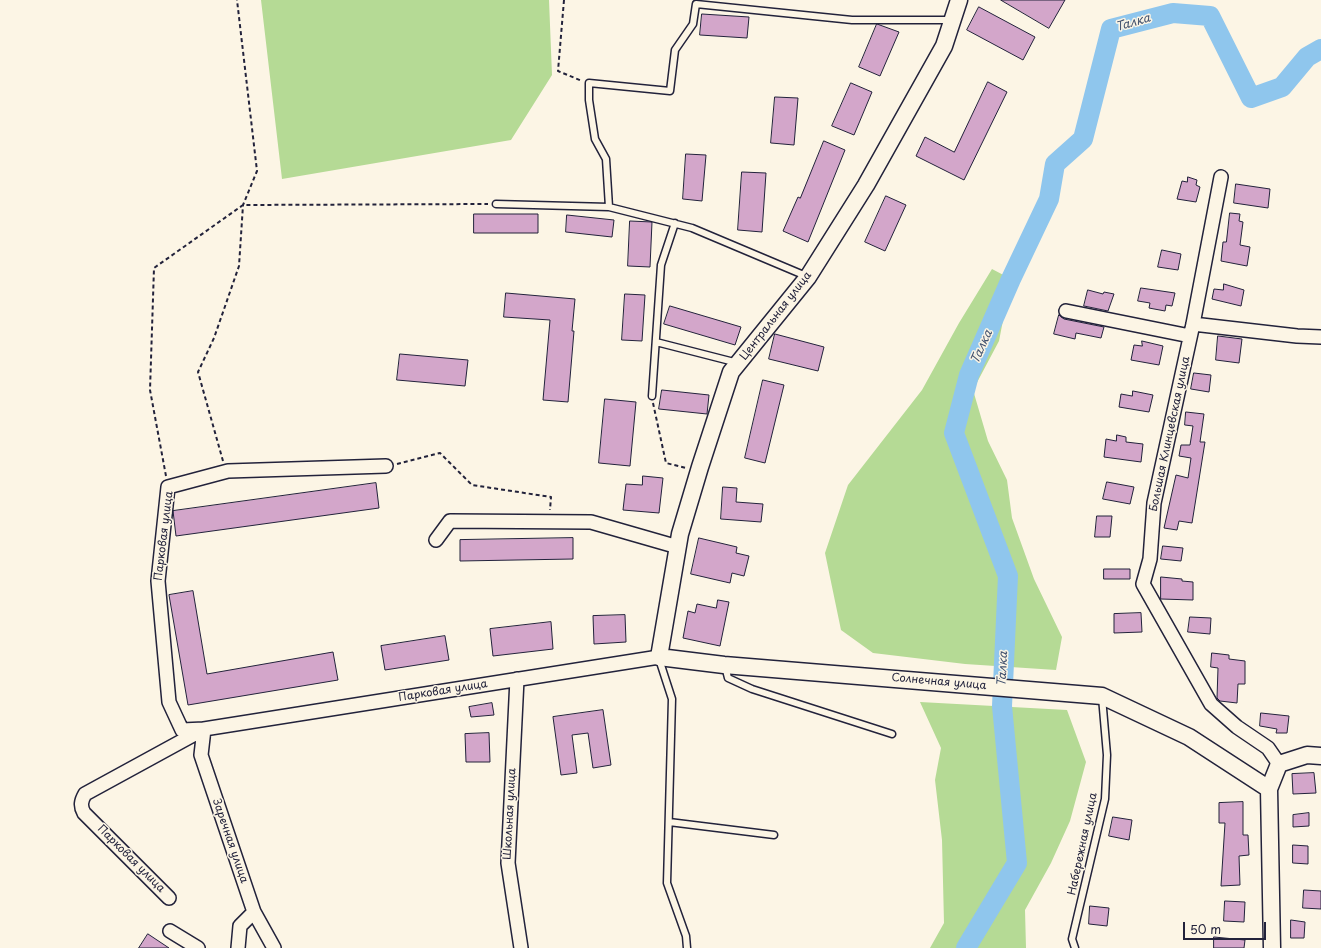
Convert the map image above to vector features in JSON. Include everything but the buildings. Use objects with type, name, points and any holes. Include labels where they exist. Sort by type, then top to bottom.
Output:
[{"type":"street","name":"Центральная улица","points":[[659,657],[678,547],[685,516],[731,372],[808,277],[870,178],[944,46],[959,0]]},
{"type":"street","name":"Большая Клинцевская улица","points":[[1221,177],[1191,330],[1154,503],[1150,559],[1143,584],[1211,704],[1237,727],[1268,748],[1280,764]]},
{"type":"street","points":[[1066,311],[1191,330],[1321,337]]},
{"type":"street","name":"Парковая улица","points":[[386,466],[228,471],[168,487],[158,581],[169,702],[182,730],[204,729],[659,657]]},
{"type":"street","points":[[436,540],[450,520],[591,522],[678,547]]},
{"type":"street","name":"Солнечная улица","points":[[659,657],[724,665],[1102,696],[1189,737],[1269,789]]},
{"type":"street","name":"Школьная улица","points":[[517,679],[508,863],[520,948]]},
{"type":"street","name":"Парковая улица","points":[[169,898],[84,813],[81,808],[82,799],[86,794],[204,729]]},
{"type":"street","name":"Заречная улица","points":[[204,729],[201,755],[254,912],[274,948]]},
{"type":"street","points":[[1272,948],[1269,789],[1280,764],[1307,755],[1321,756]]},
{"type":"street","points":[[238,948],[240,926],[254,912]]},
{"type":"street","points":[[170,931],[198,948]]},
{"type":"lane","points":[[609,207],[606,159],[595,139],[589,100],[589,83],[670,91],[675,50],[693,24],[696,4],[852,20],[953,20]]},
{"type":"lane","points":[[496,204],[609,207],[692,228],[808,277]]},
{"type":"lane","points":[[652,396],[661,265],[675,223]]},
{"type":"lane","points":[[656,342],[739,363]]},
{"type":"lane","points":[[659,657],[672,699],[667,883],[686,936],[687,948]]},
{"type":"lane","points":[[724,665],[728,678],[752,689],[892,734]]},
{"type":"lane","name":"Набережная улица","points":[[1075,948],[1072,939],[1105,799],[1107,755],[1102,696]]},
{"type":"lane","points":[[669,822],[774,835]]},
{"type":"path","points":[[228,471],[223,460],[198,372],[214,338],[239,266],[244,205],[257,171],[237,0]]},
{"type":"path","points":[[564,0],[558,70],[589,83]]},
{"type":"path","points":[[168,487],[150,390],[154,268],[244,205],[496,204]]},
{"type":"path","points":[[652,396],[666,463],[698,472]]},
{"type":"path","points":[[386,466],[440,453],[472,486],[552,497],[550,514]]},
{"type":"green space","points":[[261,0],[549,0],[552,75],[511,140],[282,179]]},
{"type":"green space","points":[[992,269],[1011,279],[999,341],[973,390],[988,441],[1007,480],[1012,518],[1034,579],[1062,637],[1056,670],[965,664],[873,653],[841,630],[825,553],[848,485],[922,390],[959,323]]},
{"type":"green space","points":[[920,702],[1067,710],[1086,762],[1070,821],[1051,863],[1025,910],[1026,948],[930,948],[944,923],[942,840],[935,780],[941,748]]},
{"type":"waterway","name":"Талка","points":[[966,948],[1017,863],[1002,706],[1008,576],[954,433],[969,375],[1011,279],[1049,199],[1055,164],[1083,139],[1111,29],[1173,13],[1210,16],[1251,98],[1282,87],[1307,57],[1321,49]]}]
